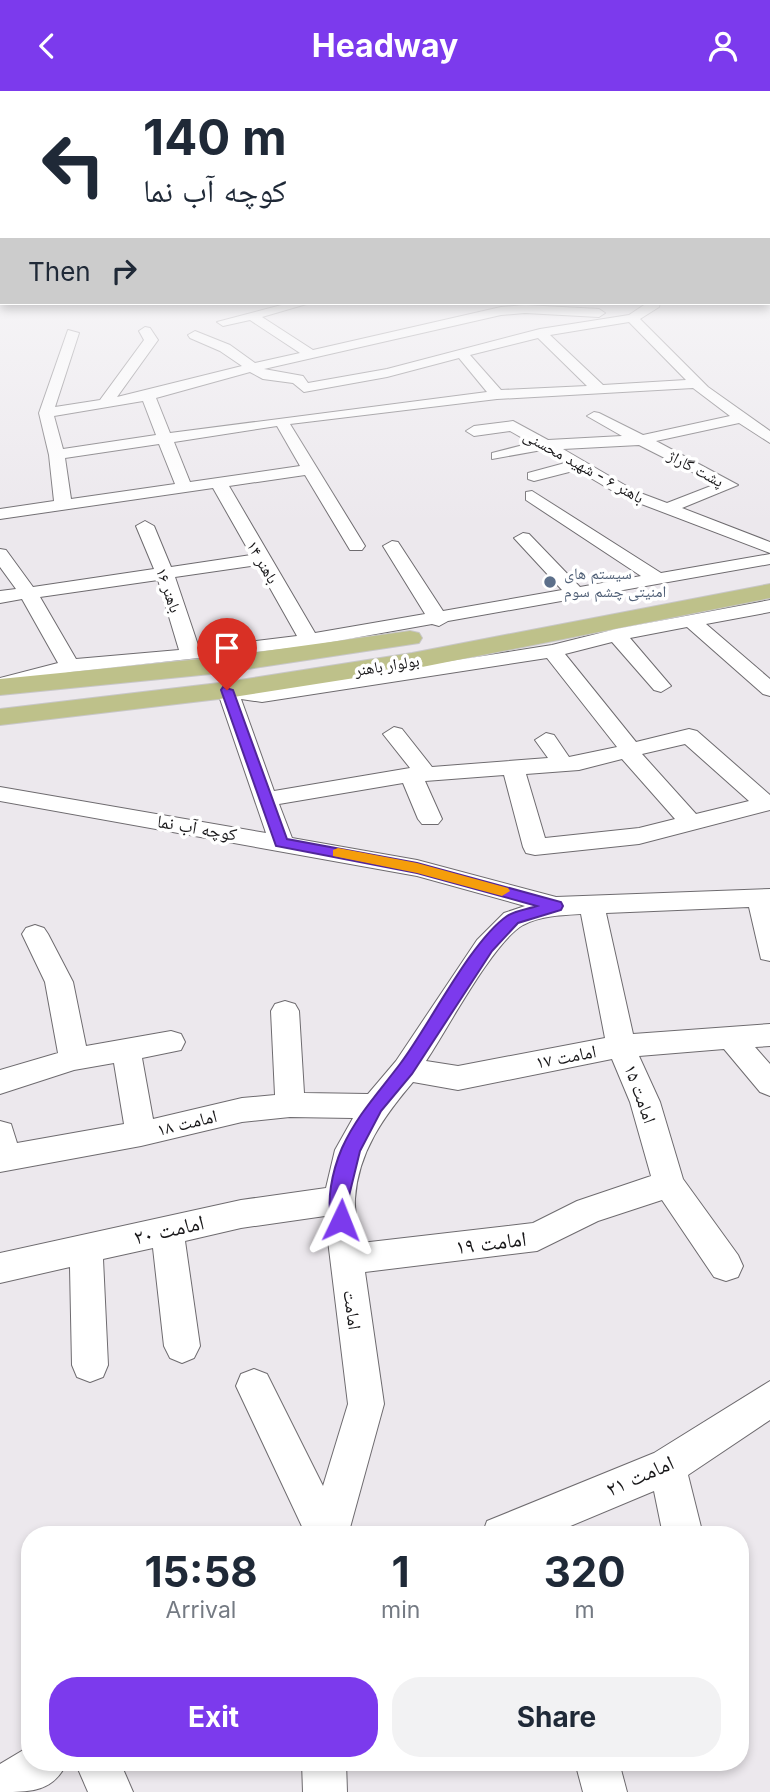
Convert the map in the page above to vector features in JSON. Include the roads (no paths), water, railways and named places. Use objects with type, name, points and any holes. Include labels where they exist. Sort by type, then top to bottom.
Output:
[{"type":"main road","name":"بولوار باهنر","points":[[0,717],[415,666],[707,598],[770,572]]},
{"type":"main road","name":"بولوار باهنر","points":[[0,686],[221,665],[770,591]]},
{"type":"street","points":[[62,364],[46,413],[57,455],[63,505]]},
{"type":"street","points":[[105,403],[133,364]]},
{"type":"street","points":[[245,364],[263,375],[301,383],[497,395],[697,384]]},
{"type":"street","points":[[46,413],[148,396],[250,368],[275,364]]},
{"type":"street","points":[[316,364],[326,378]]},
{"type":"street","points":[[301,383],[392,364]]},
{"type":"street","points":[[57,455],[281,421],[394,390],[436,364]]},
{"type":"street","points":[[471,364],[497,395]]},
{"type":"street","points":[[573,364],[599,389]]},
{"type":"street","points":[[679,364],[697,384],[770,438]]},
{"type":"street","points":[[148,396],[184,487]]},
{"type":"street","points":[[678,413],[698,427]]},
{"type":"street","points":[[594,416],[642,440]]},
{"type":"street","points":[[498,456],[541,446],[642,440],[742,418]]},
{"type":"street","points":[[281,421],[307,470],[356,547]]},
{"type":"street","name":"باهنر ۶ - شهید محسنی","points":[[474,431],[513,426],[541,446],[629,494],[770,548]]},
{"type":"street","name":"پشت گاراژ","points":[[642,440],[730,485],[668,508]]},
{"type":"street","points":[[534,476],[578,465]]},
{"type":"street","points":[[0,514],[307,470]]},
{"type":"street","name":"باهنر ۱۴","points":[[218,482],[309,640]]},
{"type":"street","points":[[532,496],[658,579]]},
{"type":"street","name":"باهنر ۱۶","points":[[145,526],[165,574],[191,655]]},
{"type":"street","points":[[523,538],[576,594]]},
{"type":"street","points":[[392,546],[439,620]]},
{"type":"street","points":[[0,554],[28,593],[70,666]]},
{"type":"street","points":[[0,597],[262,559]]},
{"type":"street","points":[[0,686],[70,666],[191,655],[309,640],[439,620],[770,559]]},
{"type":"street","points":[[707,598],[767,683]]},
{"type":"street","points":[[415,666],[552,651],[616,635],[707,598],[770,606]]},
{"type":"street","points":[[616,635],[662,686]]},
{"type":"street","points":[[552,651],[629,751],[690,821]]},
{"type":"street","points":[[227,690],[281,842]]},
{"type":"street","points":[[394,734],[418,774],[430,819]]},
{"type":"street","points":[[267,799],[418,774],[563,764],[689,736],[768,804]]},
{"type":"street","points":[[546,740],[563,764]]},
{"type":"street","points":[[513,768],[535,847],[639,836],[690,821],[768,804]]},
{"type":"street","name":"کوچه آب نما","points":[[0,794],[417,868],[556,906]]},
{"type":"street","points":[[767,897],[770,952]]},
{"type":"street","name":"امامت","points":[[330,1526],[366,1403],[339,1200],[350,1150],[375,1105],[406,1069],[486,947],[513,919],[556,906],[767,897]]},
{"type":"street","name":"امامت ۱۵","points":[[592,905],[621,1046],[645,1103],[669,1184],[726,1266]]},
{"type":"street","points":[[35,934],[59,982],[75,1059]]},
{"type":"street","points":[[285,1011],[290,1105]]},
{"type":"street","name":"امامت ۱۷","points":[[406,1069],[458,1078],[621,1046],[770,1035]]},
{"type":"street","points":[[731,1038],[770,1084]]},
{"type":"street","points":[[0,1082],[75,1059],[171,1042]]},
{"type":"street","points":[[126,1048],[141,1134]]},
{"type":"street","name":"امامت ۱۸","points":[[1,1150],[141,1134],[242,1110],[290,1105],[375,1105]]},
{"type":"street","name":"امامت ۱۹","points":[[345,1260],[537,1237],[588,1211],[669,1184]]},
{"type":"street","name":"امامت ۲۰","points":[[0,1268],[241,1214],[339,1200]]},
{"type":"street","points":[[167,1230],[182,1346]]},
{"type":"street","points":[[86,1248],[90,1365]]},
{"type":"street","points":[[254,1386],[323,1526]]},
{"type":"street","name":"امامت ۲۱","points":[[522,1526],[667,1467],[770,1399]]},
{"type":"street","points":[[667,1467],[681,1526]]},
{"type":"street","points":[[0,1789],[30,1771]]},
{"type":"street","points":[[101,1771],[111,1792]]},
{"type":"street","points":[[324,1771],[325,1792]]},
{"type":"street","points":[[599,1771],[605,1792]]},
{"type":"place","name":"سیستم های امنیتی چشم سوم","points":[[550,582]]}]
